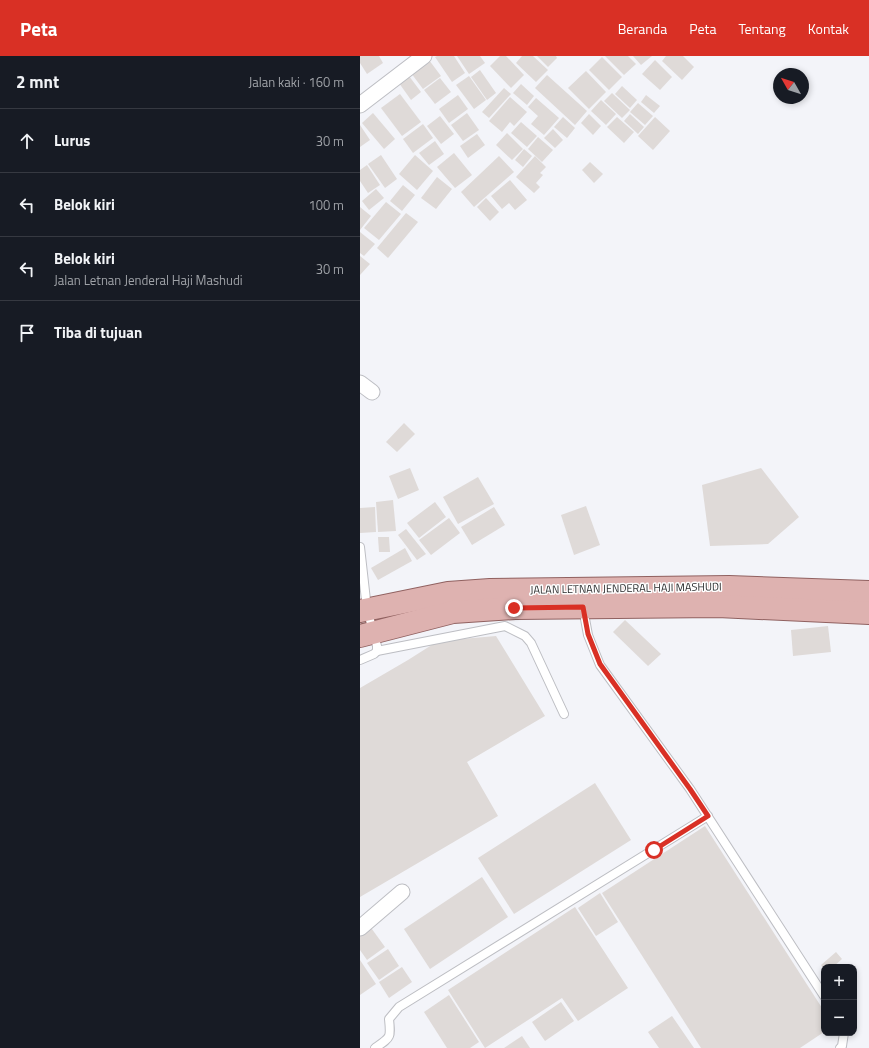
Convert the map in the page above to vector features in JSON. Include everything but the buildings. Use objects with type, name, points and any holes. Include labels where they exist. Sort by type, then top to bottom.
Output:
[{"type":"main road","name":"JALAN LETNAN JENDERAL HAJI MASHUDI","points":[[363,610],[448,593],[490,590],[729,587],[869,592]]},
{"type":"main road","name":"JALAN LETNAN JENDERAL HAJI MASHUDI","points":[[370,639],[453,612],[514,608],[718,606],[869,614]]},
{"type":"street","points":[[360,105],[424,56]]},
{"type":"street","points":[[360,383],[372,392]]},
{"type":"street","points":[[360,928],[402,892]]},
{"type":"lane","points":[[360,547],[363,610],[374,654],[360,660]]},
{"type":"lane","points":[[583,607],[588,634],[600,664],[690,789],[821,991]]},
{"type":"lane","points":[[370,639],[505,626],[525,636],[531,643],[564,714]]},
{"type":"lane","points":[[375,1048],[388,1039],[391,1032],[389,1018],[399,1007],[708,816]]},
{"type":"lane","points":[[840,1048],[842,1046],[844,1036]]},
{"type":"route","points":[[514,608],[583,607],[588,634],[600,664],[708,816],[654,850]]}]
